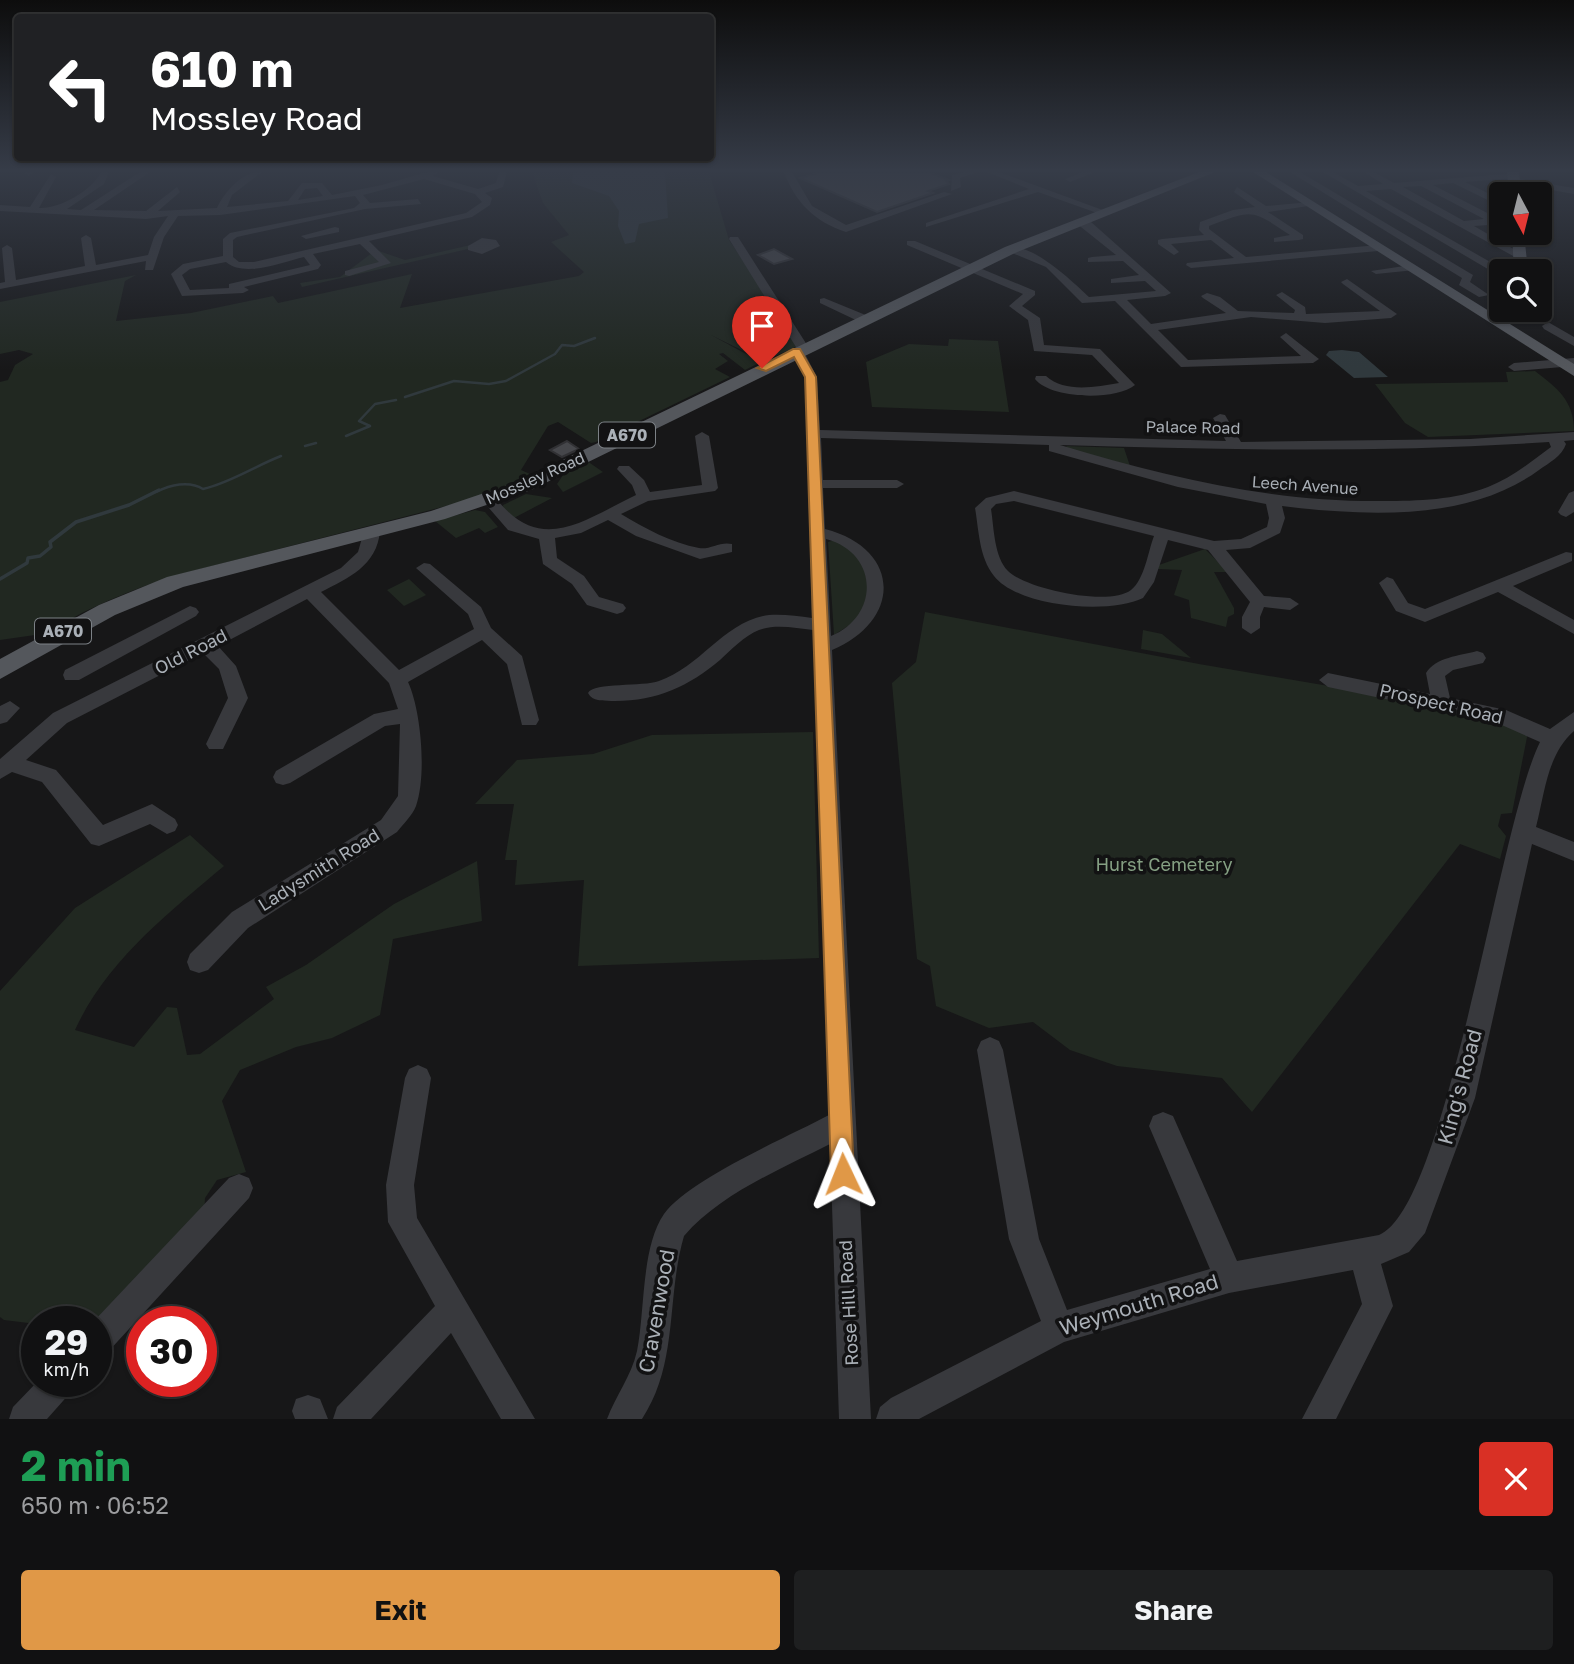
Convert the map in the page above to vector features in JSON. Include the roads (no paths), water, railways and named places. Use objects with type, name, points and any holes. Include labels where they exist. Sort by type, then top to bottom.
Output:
[{"type":"main road","name":"Mossley Road","points":[[0,670],[63,631],[129,598],[241,563],[490,500],[864,319],[1038,238]]},
{"type":"main road","points":[[1363,238],[1509,321],[1570,365]]},
{"type":"main road","points":[[1519,245],[1520,259]]},
{"type":"street","points":[[7,248],[6,285],[91,269],[150,263],[159,238]]},
{"type":"street","points":[[229,260],[230,238]]},
{"type":"street","points":[[324,238],[332,248]]},
{"type":"street","points":[[307,254],[316,265],[314,267],[260,283],[231,288],[186,294],[176,274],[183,268],[229,260],[238,266],[250,266],[380,238]]},
{"type":"street","points":[[482,242],[484,238]]},
{"type":"street","points":[[1010,250],[1050,265],[1086,301],[1164,293],[1103,238]]},
{"type":"street","points":[[1174,252],[1158,239],[1179,238]]},
{"type":"street","points":[[1214,238],[1243,260]]},
{"type":"street","points":[[1278,240],[1290,238]]},
{"type":"street","points":[[1405,238],[1469,277],[1463,283],[1483,295]]},
{"type":"street","points":[[1441,238],[1489,265]]},
{"type":"street","points":[[1489,238],[1519,255]]},
{"type":"street","points":[[86,239],[91,269]]},
{"type":"street","name":"Rose Hill Road","points":[[734,239],[800,350],[811,377],[855,1419]]},
{"type":"street","points":[[363,242],[386,262]]},
{"type":"street","points":[[911,243],[969,270],[1031,293],[1015,306],[1034,318],[1040,350],[1096,352],[1128,385],[1072,391],[1051,388],[1041,379]]},
{"type":"street","points":[[1191,265],[1378,248]]},
{"type":"street","points":[[1092,260],[1125,258]]},
{"type":"street","points":[[349,273],[401,259]]},
{"type":"street","points":[[1376,271],[1411,268]]},
{"type":"street","points":[[1115,281],[1147,278]]},
{"type":"street","points":[[1148,328],[1235,314],[1339,319],[1391,314],[1347,282]]},
{"type":"street","points":[[1282,295],[1301,309],[1299,317]]},
{"type":"street","points":[[1207,296],[1216,299],[1235,314]]},
{"type":"street","points":[[1118,298],[1178,364],[1313,359],[1286,337]]},
{"type":"street","points":[[824,301],[864,319]]},
{"type":"street","points":[[1548,326],[1574,342]]},
{"type":"street","points":[[1514,367],[1570,365]]},
{"type":"street","points":[[1220,418],[1236,446]]},
{"type":"street","name":"Palace Road","points":[[812,434],[1236,446],[1471,443],[1574,436]]},
{"type":"street","points":[[490,500],[510,527],[523,533],[547,535],[575,530],[644,497],[710,488],[702,436]]},
{"type":"street","name":"Leech Avenue","points":[[1030,442],[1164,481],[1273,502],[1377,506],[1483,494],[1525,474],[1557,449],[1559,444],[1553,438]]},
{"type":"street","points":[[624,469],[639,483],[644,497]]},
{"type":"street","points":[[815,484],[897,484]]},
{"type":"street","points":[[1162,534],[1140,591],[1124,601],[1096,603],[1025,590],[1008,581],[1000,574],[990,549],[983,508],[991,501],[1014,496],[1214,546],[1236,546],[1265,536],[1276,524],[1273,502]]},
{"type":"street","points":[[1566,512],[1574,496]]},
{"type":"street","points":[[609,514],[642,533],[701,554],[726,548]]},
{"type":"street","name":"Old Road","points":[[5,767],[60,718],[310,592],[363,560],[372,546],[372,531]]},
{"type":"street","points":[[597,694],[634,695],[666,690],[688,678],[738,633],[762,622],[843,640],[860,629],[872,606],[878,582],[873,568],[851,543],[817,532]]},
{"type":"street","points":[[547,535],[549,560],[578,580],[593,601],[617,608]]},
{"type":"street","points":[[1214,546],[1259,601],[1290,604]]},
{"type":"street","points":[[1387,583],[1402,607],[1425,616],[1566,557]]},
{"type":"street","points":[[424,568],[475,611],[484,631],[516,661],[529,720]]},
{"type":"street","points":[[1499,585],[1574,628]]},
{"type":"street","name":"Ladysmith Road","points":[[199,962],[240,920],[389,826],[405,807],[408,796],[410,715],[406,694],[397,679],[310,592]]},
{"type":"street","points":[[1251,628],[1251,617],[1259,601]]},
{"type":"street","points":[[108,694],[80,670],[190,612]]},
{"type":"street","points":[[397,679],[484,631]]},
{"type":"street","points":[[205,644],[227,666],[238,698],[216,744]]},
{"type":"street","points":[[1441,702],[1435,673],[1447,666],[1477,664]]},
{"type":"street","name":"Prospect Road","points":[[1328,680],[1499,715],[1552,739]]},
{"type":"street","points":[[283,776],[381,719],[410,715]]},
{"type":"street","name":"King's Road","points":[[1363,1253],[1399,1242],[1415,1223],[1427,1197],[1462,1098],[1523,831],[1543,758],[1552,739],[1574,719]]},
{"type":"street","points":[[5,767],[49,776],[99,836],[152,813],[167,825]]},
{"type":"street","points":[[1523,831],[1574,852]]},
{"type":"street","points":[[990,1050],[1024,1239],[1059,1328]]},
{"type":"street","points":[[418,1078],[400,1185],[403,1222],[519,1419]]},
{"type":"street","name":"Cravenwood","points":[[623,1419],[639,1399],[652,1359],[665,1250],[674,1224],[707,1196],[841,1123]]},
{"type":"street","points":[[1163,1126],[1228,1278]]},
{"type":"street","points":[[112,1325],[239,1188]]},
{"type":"street","points":[[1318,1419],[1378,1307],[1363,1253]]},
{"type":"street","name":"Weymouth Road","points":[[892,1419],[903,1410],[1059,1328],[1228,1278],[1363,1253]]},
{"type":"street","points":[[349,1419],[454,1308]]},
{"type":"street","points":[[25,1419],[45,1397]]},
{"type":"waterway","points":[[405,397],[454,381],[489,384],[506,381],[555,354],[562,345],[574,346],[595,338]]},
{"type":"waterway","points":[[346,436],[370,426],[359,421],[375,404],[396,400]]},
{"type":"waterway","points":[[305,446],[316,443]]},
{"type":"waterway","points":[[156,492],[180,485],[203,489],[233,479],[281,456]]},
{"type":"waterway","points":[[0,579],[27,563],[28,558],[40,556],[51,547],[50,542],[76,522],[129,505],[159,490]]},
{"type":"park label","name":"Hurst Cemetery","points":[[1164,865]]}]
